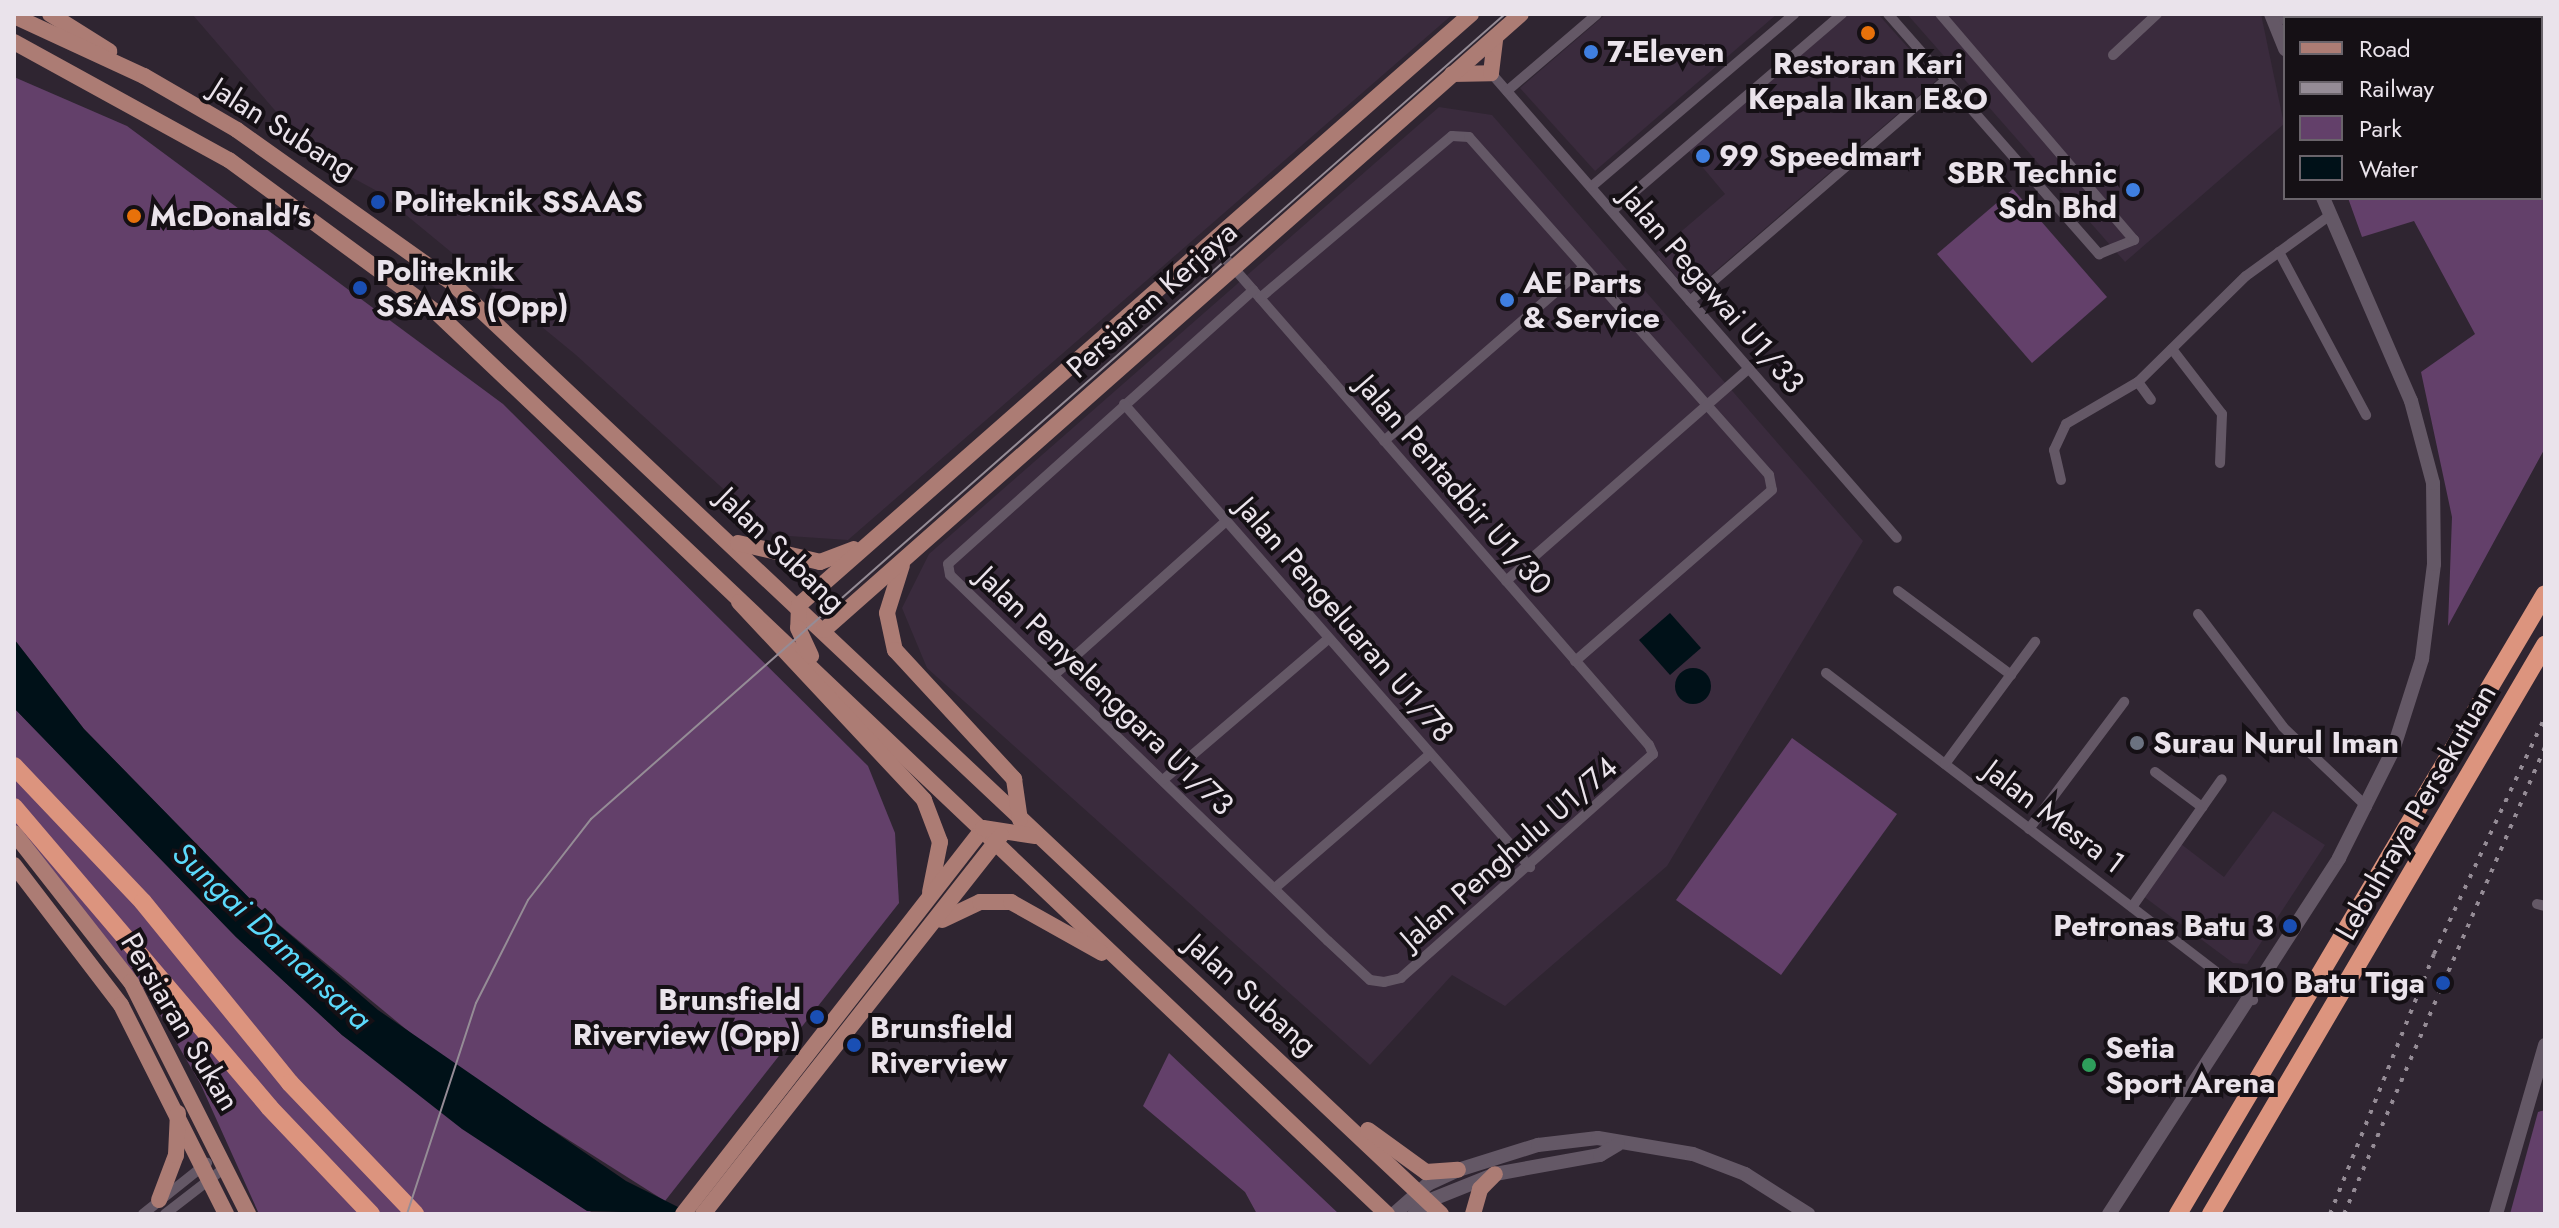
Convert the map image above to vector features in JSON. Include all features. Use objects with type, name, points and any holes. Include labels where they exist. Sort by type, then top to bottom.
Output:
[{"type":"highway","name":"Lebuhraya Persekutuan","points":[[2178,1214],[2545,594]]},
{"type":"highway","name":"Lebuhraya Persekutuan","points":[[2211,1214],[2545,645]]},
{"type":"highway","points":[[14,766],[143,902],[290,1083],[415,1214]]},
{"type":"highway","points":[[14,807],[269,1107],[371,1214]]},
{"type":"main road","points":[[50,14],[144,76]]},
{"type":"main road","name":"Persiaran Kerjaya","points":[[799,605],[1208,239],[1471,14]]},
{"type":"main road","name":"Persiaran Kerjaya","points":[[824,630],[1232,266],[1521,14]]},
{"type":"main road","name":"Jalan Subang","points":[[14,16],[144,76],[307,175],[452,283],[733,541],[1020,820],[1319,1093],[1441,1214]]},
{"type":"main road","points":[[1451,75],[1491,73],[1496,35]]},
{"type":"main road","name":"Jalan Subang","points":[[14,42],[147,111],[336,232],[512,377],[1387,1214]]},
{"type":"main road","points":[[733,541],[820,562],[873,538]]},
{"type":"main road","points":[[910,553],[893,578],[887,613],[895,650],[1014,779],[1020,820]]},
{"type":"main road","points":[[730,585],[757,629],[924,800],[940,842],[929,897]]},
{"type":"main road","points":[[799,605],[798,628],[824,675]]},
{"type":"main road","points":[[759,612],[798,628],[824,630]]},
{"type":"main road","points":[[683,1214],[725,1174],[999,843],[1003,826],[994,794]]},
{"type":"main road","points":[[703,1214],[725,1174],[983,828],[1003,826],[1038,837]]},
{"type":"main road","name":"Persiaran Sukan","points":[[14,833],[131,982],[226,1159],[248,1214]]},
{"type":"main road","name":"Persiaran Sukan","points":[[14,865],[121,1005],[178,1107],[226,1214]]},
{"type":"main road","points":[[934,925],[980,902],[1011,902],[1127,968]]},
{"type":"main road","points":[[1319,1093],[1426,1172],[1458,1170]]},
{"type":"main road","points":[[162,1207],[176,1155],[178,1107]]},
{"type":"main road","points":[[1473,1214],[1480,1189],[1495,1174]]},
{"type":"street","points":[[1507,91],[1597,14]]},
{"type":"street","points":[[1591,187],[1794,14]]},
{"type":"street","points":[[1612,211],[1842,14]]},
{"type":"street","points":[[1888,14],[2099,254],[2134,240],[1940,14]]},
{"type":"street","points":[[2113,55],[2157,14]]},
{"type":"street","points":[[2271,14],[2283,38]]},
{"type":"street","name":"Jalan Pegawai U1/33","points":[[1491,73],[1897,538]]},
{"type":"street","points":[[1690,301],[1946,80]]},
{"type":"street","name":"Jalan Penyelenggara U1/73","points":[[1401,978],[1370,980],[950,575],[948,564],[1124,404],[1452,136],[1469,137],[1584,267]]},
{"type":"street","points":[[2109,1214],[2253,1000],[2367,807],[2422,659],[2433,483],[2411,401],[2324,200]]},
{"type":"street","points":[[2061,480],[2054,450],[2066,424],[2138,382],[2279,252],[2329,216]]},
{"type":"street","name":"Jalan Pentadbir U1/30","points":[[1208,239],[1649,745],[1648,765]]},
{"type":"street","points":[[2279,252],[2366,415]]},
{"type":"street","points":[[1384,441],[1584,267],[1769,475],[1772,490],[1575,661]]},
{"type":"street","points":[[2172,349],[2222,414],[2220,463]]},
{"type":"street","points":[[1506,581],[1749,368]]},
{"type":"street","points":[[2138,382],[2151,400]]},
{"type":"street","name":"Jalan Pengeluaran U1/78","points":[[1124,404],[1530,867]]},
{"type":"street","points":[[1054,675],[1226,521]]},
{"type":"street","points":[[1898,591],[2011,675]]},
{"type":"street","points":[[2198,614],[2283,727],[2367,807]]},
{"type":"street","points":[[1163,780],[1329,638]]},
{"type":"street","points":[[1945,764],[2035,642]]},
{"type":"street","name":"Jalan Mesra 1","points":[[1826,673],[2253,1000]]},
{"type":"street","points":[[2029,829],[2124,702]]},
{"type":"street","points":[[1275,888],[1430,754]]},
{"type":"street","name":"Jalan Penghulu U1/74","points":[[1401,978],[1648,765]]},
{"type":"street","points":[[2155,772],[2202,807]]},
{"type":"street","points":[[2132,907],[2222,779]]},
{"type":"street","points":[[2496,1214],[2545,1045]]},
{"type":"street","points":[[1414,1214],[1423,1196],[1495,1174],[1600,1155],[1618,1144]]},
{"type":"street","points":[[1394,1214],[1458,1170],[1538,1145],[1618,1144],[1693,1154],[1745,1174],[1808,1214]]},
{"type":"street","points":[[143,1214],[162,1207],[226,1159]]},
{"type":"shaded area","points":[[192,14],[1453,14],[848,540],[774,535],[576,355],[377,191],[316,158]]},
{"type":"shaded area","points":[[1606,14],[1777,14],[1595,171],[1520,88]]},
{"type":"shaded area","points":[[1849,14],[1878,14],[1937,80],[1690,293],[1656,253],[1725,194],[1689,151]]},
{"type":"shaded area","points":[[1907,14],[2261,14],[2283,125],[2125,262]]},
{"type":"shaded area","points":[[1439,107],[1492,115],[1863,541],[1667,866],[1505,1006],[1452,975],[1370,1065],[927,668],[902,608],[929,554]]},
{"type":"shaded area","points":[[2273,811],[2325,845],[2247,964],[2233,963],[2143,896],[2181,844],[2224,877]]},
{"type":"green space","points":[[2302,14],[2545,14],[2545,448],[2448,626],[2452,517],[2421,372],[2475,334],[2414,221],[2362,237],[2349,200],[2543,200],[2543,16]]},
{"type":"green space","points":[[14,77],[127,126],[503,404],[868,766],[895,833],[899,903],[665,1201],[447,1063],[259,908],[84,729],[14,639]]},
{"type":"green space","points":[[2013,189],[2107,297],[2032,363],[1937,254]]},
{"type":"green space","points":[[14,708],[236,937],[342,1035],[594,1214],[259,1214],[200,1083],[148,994],[14,839]]},
{"type":"green space","points":[[1792,738],[1897,814],[1781,975],[1676,900]]},
{"type":"green space","points":[[1169,1053],[1339,1214],[1257,1214],[1245,1192],[1143,1106]]},
{"type":"green space","points":[[2545,1110],[2545,1214],[2510,1214],[2538,1112]]},
{"type":"water","points":[[1670,613],[1701,648],[1670,675],[1639,640]]},
{"type":"water","name":"Sungai Damansara","points":[[14,639],[84,729],[259,908],[378,1010],[626,1181],[692,1214],[587,1211],[462,1129],[342,1035],[236,937],[14,708]]},
{"type":"water","points":[[1693,668],[1706,673],[1711,686],[1706,699],[1693,704],[1680,699],[1675,686],[1680,673]]},
{"type":"tram line","points":[[407,1214],[476,1003],[528,900],[591,819],[1505,14]]},
{"type":"railway","points":[[2330,1214],[2434,954],[2545,717]]},
{"type":"railway","points":[[2344,1214],[2545,747]]},
{"type":"place","name":"Restoran Kari Kepala Ikan E&O","points":[[1868,33]]},
{"type":"place","name":"7-Eleven","points":[[1591,52]]},
{"type":"place","name":"99 Speedmart","points":[[1703,156]]},
{"type":"place","name":"SBR Technic Sdn Bhd","points":[[2133,190]]},
{"type":"place","name":"Politeknik SSAAS","points":[[378,202]]},
{"type":"place","name":"McDonald's","points":[[134,216]]},
{"type":"place","name":"Politeknik SSAAS (Opp)","points":[[360,288]]},
{"type":"place","name":"AE Parts & Service","points":[[1507,300]]},
{"type":"place","name":"Surau Nurul Iman","points":[[2137,743]]},
{"type":"place","name":"Petronas Batu 3","points":[[2290,926]]},
{"type":"place","name":"KD10 Batu Tiga","points":[[2443,983]]},
{"type":"place","name":"Brunsfield Riverview (Opp)","points":[[817,1017]]},
{"type":"place","name":"Brunsfield Riverview","points":[[854,1045]]},
{"type":"place","name":"Setia Sport Arena","points":[[2089,1065]]}]
